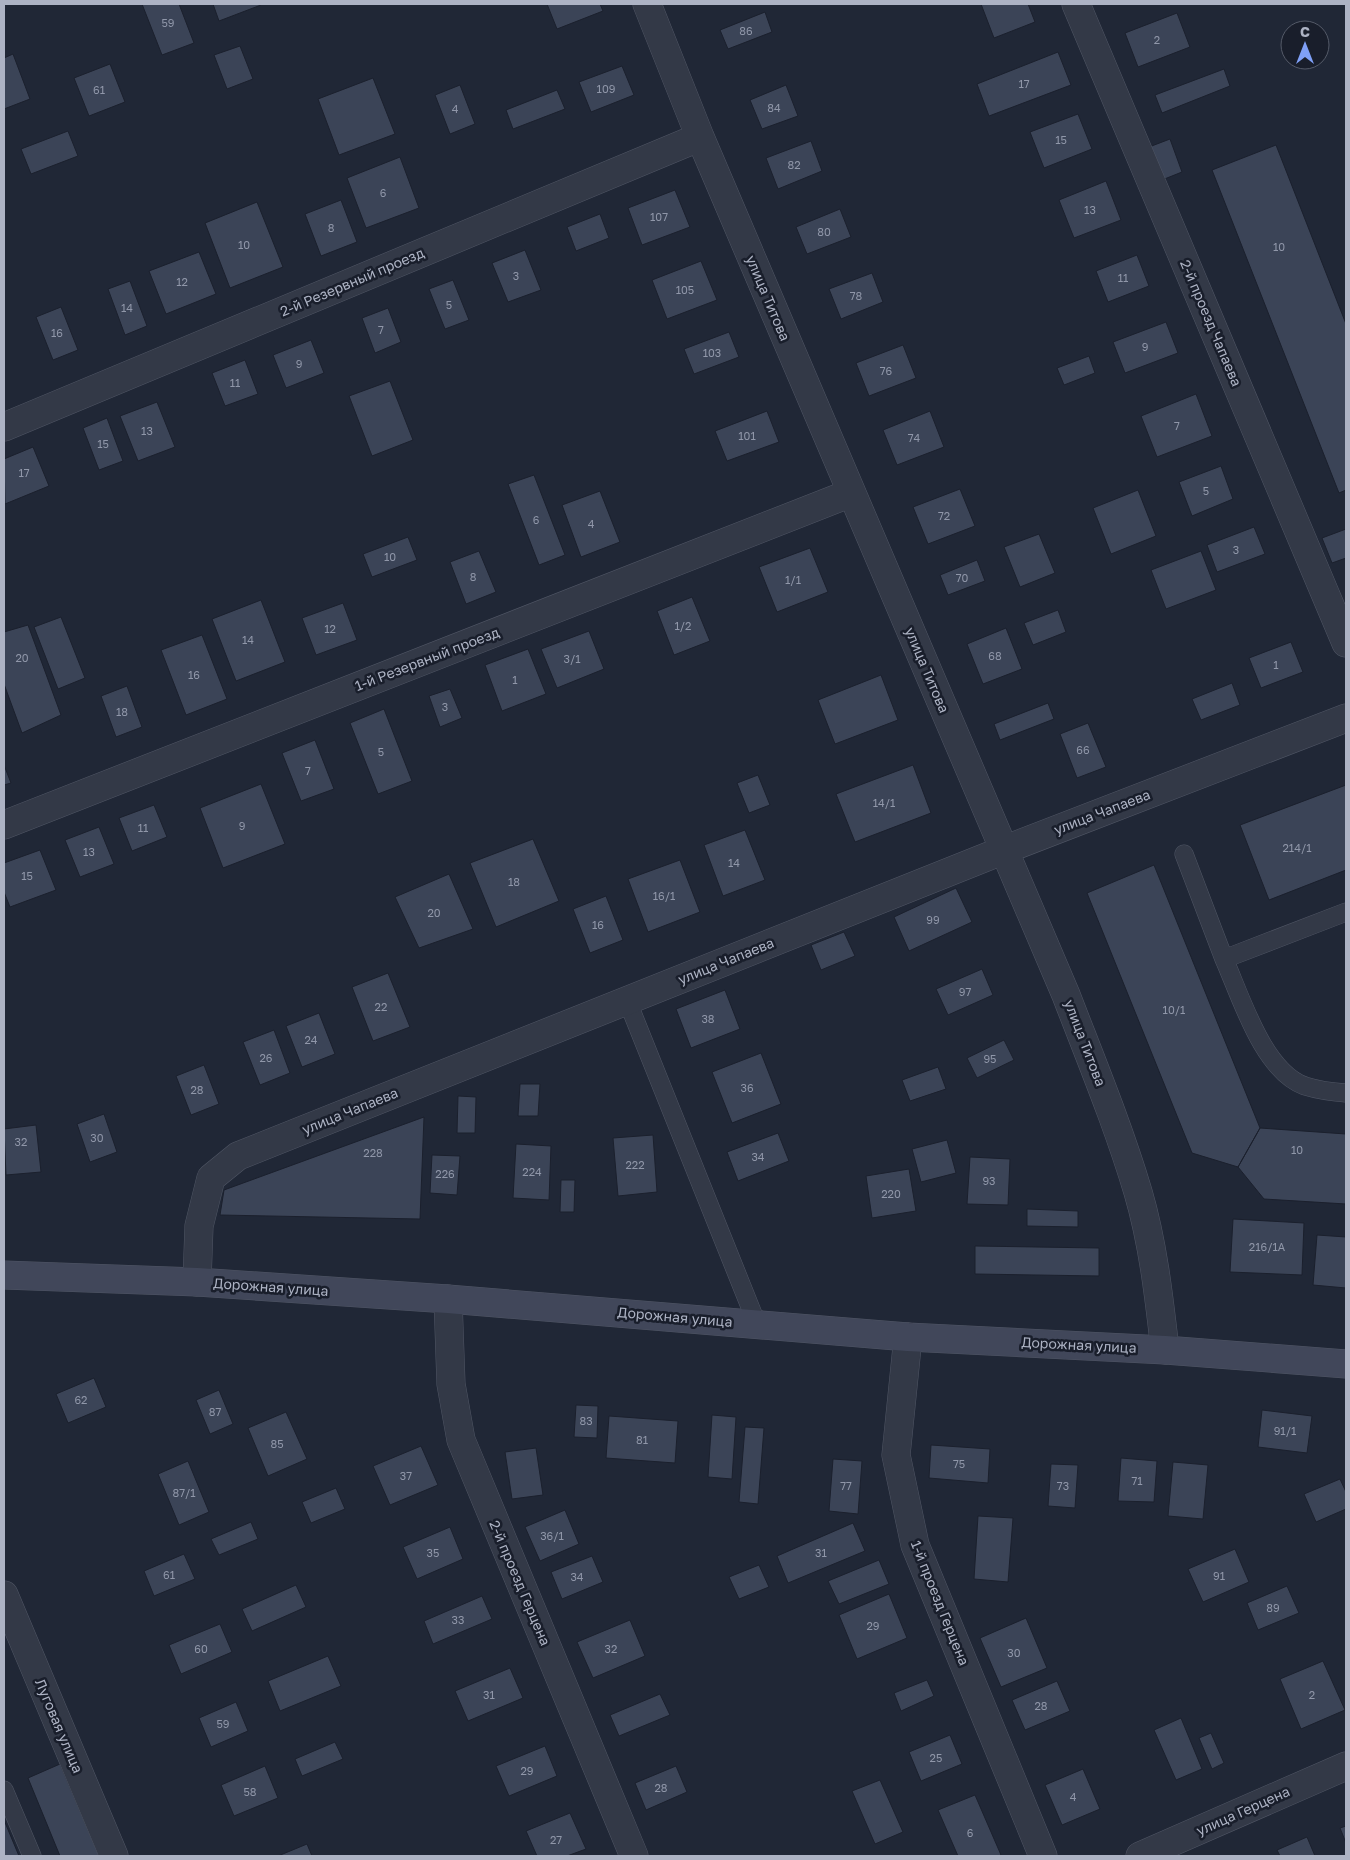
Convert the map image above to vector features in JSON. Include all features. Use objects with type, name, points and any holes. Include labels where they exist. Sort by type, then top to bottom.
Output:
[{"type":"main road","name":"Дорожная улица","points":[[4,1275],[196,1282],[448,1299],[908,1337],[1165,1350],[1346,1364]]},
{"type":"street","name":"улица Титова","points":[[646,4],[700,137],[1004,850],[1094,1068],[1138,1193],[1157,1280],[1165,1350]]},
{"type":"street","name":"2-й проезд Чапаева","points":[[1076,4],[1346,642]]},
{"type":"street","name":"2-й Резервный проезд","points":[[4,428],[700,137]]},
{"type":"street","name":"1-й Резервный проезд","points":[[4,825],[851,493]]},
{"type":"street","name":"улица Чапаева","points":[[196,1282],[199,1226],[210,1178],[238,1156],[1004,850],[1346,718]]},
{"type":"street","name":"2-й проезд Герцена","points":[[448,1299],[452,1384],[461,1440],[634,1856]]},
{"type":"street","name":"1-й проезд Герцена","points":[[908,1337],[896,1455],[915,1545],[1043,1856]]},
{"type":"street","name":"Луговая улица","points":[[4,1595],[114,1856]]},
{"type":"street","name":"улица Герцена","points":[[1140,1856],[1346,1766]]},
{"type":"lane","points":[[1184,854],[1224,960],[1262,1045],[1279,1069],[1303,1085],[1346,1093]]},
{"type":"lane","points":[[1224,960],[1346,912]]},
{"type":"lane","points":[[627,1000],[757,1324]]},
{"type":"lane","points":[[4,1790],[32,1856]]},
{"type":"building","points":[[142,4],[179,4],[194,43],[162,55]]},
{"type":"building","points":[[213,4],[261,4],[261,5],[219,21]]},
{"type":"building","points":[[547,4],[600,4],[603,11],[557,29]]},
{"type":"building","points":[[981,4],[1028,4],[1035,22],[994,38]]},
{"type":"building","points":[[765,12],[772,32],[728,49],[720,30]]},
{"type":"building","points":[[1177,13],[1190,47],[1138,67],[1125,33]]},
{"type":"building","points":[[240,46],[253,79],[227,89],[214,55]]},
{"type":"building","points":[[1058,52],[1071,85],[989,116],[977,84]]},
{"type":"building","points":[[13,54],[30,99],[4,109],[4,58]]},
{"type":"building","points":[[110,64],[125,102],[89,116],[74,78]]},
{"type":"building","points":[[622,66],[634,95],[591,112],[579,82]]},
{"type":"building","points":[[1224,69],[1230,86],[1162,113],[1155,95]]},
{"type":"building","points":[[373,78],[395,134],[339,155],[318,99]]},
{"type":"building","points":[[460,85],[475,124],[450,134],[435,95]]},
{"type":"building","points":[[786,85],[798,116],[762,129],[750,100]]},
{"type":"building","points":[[557,90],[565,109],[513,129],[506,110]]},
{"type":"building","points":[[1078,114],[1092,149],[1044,168],[1030,132]]},
{"type":"building","points":[[68,131],[78,156],[31,174],[21,149]]},
{"type":"building","points":[[1170,139],[1182,172],[1162,180],[1149,147]]},
{"type":"building","points":[[811,141],[822,171],[778,189],[766,158]]},
{"type":"building","points":[[1276,145],[1346,324],[1346,490],[1339,493],[1212,170]]},
{"type":"building","points":[[400,157],[419,208],[366,228],[347,178]]},
{"type":"building","points":[[1106,181],[1121,220],[1074,238],[1059,200]]},
{"type":"building","points":[[675,190],[690,227],[642,245],[628,208]]},
{"type":"building","points":[[341,200],[357,242],[321,256],[305,214]]},
{"type":"building","points":[[257,202],[283,267],[230,288],[205,223]]},
{"type":"building","points":[[840,209],[851,237],[807,254],[796,227]]},
{"type":"building","points":[[600,214],[609,238],[576,251],[567,227]]},
{"type":"building","points":[[525,250],[541,290],[508,302],[492,263]]},
{"type":"building","points":[[199,252],[216,294],[166,314],[149,271]]},
{"type":"building","points":[[1137,255],[1149,286],[1108,302],[1096,271]]},
{"type":"building","points":[[701,261],[717,300],[667,319],[652,280]]},
{"type":"building","points":[[872,273],[883,302],[841,319],[829,289]]},
{"type":"building","points":[[453,280],[469,320],[445,329],[429,289]]},
{"type":"building","points":[[130,281],[147,326],[125,335],[108,289]]},
{"type":"building","points":[[61,307],[78,350],[53,360],[36,317]]},
{"type":"building","points":[[388,308],[401,342],[375,353],[362,318]]},
{"type":"building","points":[[1166,322],[1178,353],[1125,373],[1113,342]]},
{"type":"building","points":[[729,332],[739,357],[694,374],[684,349]]},
{"type":"building","points":[[311,340],[324,373],[286,388],[273,355]]},
{"type":"building","points":[[903,345],[916,378],[869,396],[856,363]]},
{"type":"building","points":[[1089,356],[1095,373],[1064,385],[1057,368]]},
{"type":"building","points":[[245,360],[258,394],[225,406],[212,373]]},
{"type":"building","points":[[390,381],[413,440],[372,456],[349,396]]},
{"type":"building","points":[[1196,394],[1212,436],[1157,457],[1141,416]]},
{"type":"building","points":[[157,402],[175,447],[138,461],[120,416]]},
{"type":"building","points":[[767,411],[779,442],[727,461],[715,431]]},
{"type":"building","points":[[930,411],[944,447],[897,465],[883,430]]},
{"type":"building","points":[[107,418],[123,461],[99,470],[83,428]]},
{"type":"building","points":[[33,447],[49,486],[5,504],[4,459]]},
{"type":"building","points":[[1221,466],[1233,499],[1192,516],[1179,482]]},
{"type":"building","points":[[534,475],[565,555],[539,565],[508,484]]},
{"type":"building","points":[[960,489],[975,526],[928,544],[913,507]]},
{"type":"building","points":[[1138,490],[1156,536],[1111,554],[1093,508]]},
{"type":"building","points":[[600,491],[620,542],[581,557],[562,505]]},
{"type":"building","points":[[1254,527],[1265,554],[1217,572],[1207,545]]},
{"type":"building","points":[[1346,529],[1346,558],[1332,563],[1322,538]]},
{"type":"building","points":[[1039,534],[1055,573],[1020,587],[1004,547]]},
{"type":"building","points":[[408,537],[417,560],[372,577],[363,554]]},
{"type":"building","points":[[810,548],[828,592],[777,612],[759,567]]},
{"type":"building","points":[[479,551],[496,592],[466,604],[450,562]]},
{"type":"building","points":[[1201,551],[1216,590],[1166,609],[1151,570]]},
{"type":"building","points":[[977,560],[985,581],[948,595],[940,575]]},
{"type":"building","points":[[692,597],[710,641],[674,655],[657,611]]},
{"type":"building","points":[[261,600],[285,662],[236,681],[212,619]]},
{"type":"building","points":[[343,603],[357,640],[316,655],[302,618]]},
{"type":"building","points":[[1058,610],[1066,632],[1033,645],[1024,623]]},
{"type":"building","points":[[61,617],[85,678],[58,689],[34,627]]},
{"type":"building","points":[[28,625],[61,715],[22,733],[4,684],[4,632]]},
{"type":"building","points":[[1006,628],[1022,669],[983,684],[967,644]]},
{"type":"building","points":[[589,631],[604,669],[557,688],[541,649]]},
{"type":"building","points":[[202,635],[227,699],[186,715],[161,650]]},
{"type":"building","points":[[1291,642],[1303,672],[1261,688],[1249,658]]},
{"type":"building","points":[[528,649],[546,694],[502,711],[485,665]]},
{"type":"building","points":[[881,675],[898,720],[835,744],[818,700]]},
{"type":"building","points":[[1232,683],[1240,705],[1201,720],[1192,699]]},
{"type":"building","points":[[127,686],[142,727],[116,737],[101,696]]},
{"type":"building","points":[[450,689],[462,718],[440,727],[429,696]]},
{"type":"building","points":[[1048,703],[1054,719],[1000,740],[994,724]]},
{"type":"building","points":[[384,709],[412,781],[378,794],[350,723]]},
{"type":"building","points":[[1088,723],[1106,767],[1077,778],[1060,734]]},
{"type":"building","points":[[315,740],[334,789],[301,801],[282,753]]},
{"type":"building","points":[[4,765],[11,783],[4,785]]},
{"type":"building","points":[[913,765],[931,813],[855,842],[836,794]]},
{"type":"building","points":[[758,775],[770,805],[749,813],[737,783]]},
{"type":"building","points":[[261,784],[285,844],[223,868],[200,808]]},
{"type":"building","points":[[1346,785],[1346,870],[1269,900],[1240,825]]},
{"type":"building","points":[[154,805],[167,837],[132,851],[119,818]]},
{"type":"building","points":[[99,827],[114,864],[80,877],[65,840]]},
{"type":"building","points":[[745,830],[765,880],[723,896],[704,845]]},
{"type":"building","points":[[533,839],[559,901],[496,927],[470,863]]},
{"type":"building","points":[[40,850],[56,890],[10,907],[4,892],[4,863]]},
{"type":"building","points":[[680,860],[700,912],[648,932],[628,879]]},
{"type":"building","points":[[1154,865],[1260,1128],[1238,1167],[1192,1153],[1087,893]]},
{"type":"building","points":[[449,874],[473,929],[419,948],[395,897]]},
{"type":"building","points":[[956,888],[972,922],[909,951],[894,917]]},
{"type":"building","points":[[606,896],[623,940],[590,953],[573,909]]},
{"type":"building","points":[[844,932],[855,956],[821,970],[811,945]]},
{"type":"building","points":[[982,969],[993,995],[948,1015],[936,989]]},
{"type":"building","points":[[388,973],[410,1027],[373,1041],[352,987]]},
{"type":"building","points":[[725,990],[740,1029],[691,1048],[676,1009]]},
{"type":"building","points":[[319,1013],[335,1054],[302,1067],[286,1026]]},
{"type":"building","points":[[274,1030],[290,1073],[260,1085],[243,1042]]},
{"type":"building","points":[[1004,1040],[1014,1060],[977,1078],[967,1058]]},
{"type":"building","points":[[761,1053],[781,1104],[732,1123],[712,1072]]},
{"type":"building","points":[[204,1065],[219,1104],[191,1115],[176,1076]]},
{"type":"building","points":[[938,1067],[946,1089],[910,1101],[902,1080]]},
{"type":"building","points":[[520,1084],[540,1084],[538,1116],[518,1116]]},
{"type":"building","points":[[458,1096],[476,1097],[475,1133],[457,1133]]},
{"type":"building","points":[[104,1114],[117,1152],[90,1162],[77,1124]]},
{"type":"building","points":[[424,1117],[420,1219],[220,1215],[224,1190]]},
{"type":"building","points":[[36,1125],[41,1172],[6,1175],[4,1129]]},
{"type":"building","points":[[1260,1128],[1346,1134],[1346,1204],[1264,1199],[1238,1167]]},
{"type":"building","points":[[778,1133],[789,1161],[738,1181],[727,1152]]},
{"type":"building","points":[[653,1135],[657,1192],[618,1196],[613,1138]]},
{"type":"building","points":[[947,1140],[956,1173],[921,1182],[912,1149]]},
{"type":"building","points":[[516,1144],[551,1146],[549,1200],[513,1198]]},
{"type":"building","points":[[432,1155],[460,1156],[457,1195],[430,1193]]},
{"type":"building","points":[[970,1157],[1010,1159],[1008,1205],[967,1204]]},
{"type":"building","points":[[909,1169],[916,1211],[872,1218],[866,1176]]},
{"type":"building","points":[[561,1180],[575,1180],[574,1212],[560,1212]]},
{"type":"building","points":[[1027,1209],[1078,1211],[1078,1227],[1027,1226]]},
{"type":"building","points":[[1233,1219],[1304,1223],[1302,1275],[1230,1272]]},
{"type":"building","points":[[1317,1235],[1346,1237],[1346,1288],[1313,1285]]},
{"type":"building","points":[[975,1246],[1099,1248],[1099,1276],[975,1274]]},
{"type":"building","points":[[94,1378],[106,1407],[68,1423],[56,1394]]},
{"type":"building","points":[[219,1390],[233,1424],[210,1434],[196,1400]]},
{"type":"building","points":[[576,1405],[598,1406],[597,1438],[574,1437]]},
{"type":"building","points":[[1262,1410],[1312,1416],[1307,1453],[1258,1447]]},
{"type":"building","points":[[286,1412],[307,1459],[268,1476],[248,1428]]},
{"type":"building","points":[[712,1415],[736,1417],[732,1479],[708,1477]]},
{"type":"building","points":[[609,1416],[678,1421],[675,1463],[606,1458]]},
{"type":"building","points":[[745,1427],[764,1428],[758,1504],[739,1502]]},
{"type":"building","points":[[931,1445],[990,1449],[988,1483],[929,1478]]},
{"type":"building","points":[[421,1446],[438,1485],[390,1505],[373,1466]]},
{"type":"building","points":[[536,1448],[543,1495],[512,1499],[505,1452]]},
{"type":"building","points":[[1121,1458],[1157,1461],[1154,1502],[1118,1501]]},
{"type":"building","points":[[833,1459],[862,1461],[858,1514],[829,1511]]},
{"type":"building","points":[[188,1461],[209,1512],[179,1525],[158,1474]]},
{"type":"building","points":[[1173,1462],[1208,1465],[1203,1519],[1168,1516]]},
{"type":"building","points":[[1051,1464],[1078,1465],[1075,1508],[1048,1506]]},
{"type":"building","points":[[1340,1479],[1346,1492],[1346,1509],[1316,1522],[1304,1494]]},
{"type":"building","points":[[336,1488],[345,1509],[311,1523],[302,1502]]},
{"type":"building","points":[[565,1510],[579,1544],[540,1561],[525,1527]]},
{"type":"building","points":[[978,1516],[1013,1518],[1008,1582],[974,1579]]},
{"type":"building","points":[[251,1522],[258,1539],[219,1555],[211,1539]]},
{"type":"building","points":[[853,1523],[865,1551],[788,1583],[777,1556]]},
{"type":"building","points":[[450,1527],[463,1559],[417,1579],[403,1547]]},
{"type":"building","points":[[1235,1549],[1249,1582],[1203,1602],[1188,1569]]},
{"type":"building","points":[[184,1554],[195,1579],[154,1596],[144,1571]]},
{"type":"building","points":[[592,1556],[603,1582],[562,1599],[551,1572]]},
{"type":"building","points":[[879,1560],[889,1584],[839,1604],[828,1581]]},
{"type":"building","points":[[759,1565],[769,1587],[739,1599],[729,1577]]},
{"type":"building","points":[[296,1585],[306,1607],[252,1631],[242,1609]]},
{"type":"building","points":[[1287,1586],[1299,1613],[1258,1630],[1247,1603]]},
{"type":"building","points":[[889,1594],[907,1638],[857,1659],[839,1615]]},
{"type":"building","points":[[482,1596],[492,1619],[433,1644],[424,1621]]},
{"type":"building","points":[[1026,1618],[1047,1668],[1001,1687],[980,1638]]},
{"type":"building","points":[[630,1620],[645,1656],[593,1678],[577,1642]]},
{"type":"building","points":[[220,1624],[232,1652],[181,1674],[169,1645]]},
{"type":"building","points":[[328,1656],[341,1686],[280,1711],[268,1681]]},
{"type":"building","points":[[1323,1661],[1345,1710],[1301,1729],[1280,1679]]},
{"type":"building","points":[[510,1668],[523,1698],[468,1721],[455,1691]]},
{"type":"building","points":[[927,1680],[934,1696],[901,1711],[894,1693]]},
{"type":"building","points":[[1057,1681],[1070,1711],[1025,1730],[1012,1700]]},
{"type":"building","points":[[660,1694],[670,1715],[619,1736],[610,1715]]},
{"type":"building","points":[[236,1702],[248,1731],[211,1747],[199,1718]]},
{"type":"building","points":[[1181,1718],[1202,1769],[1176,1780],[1154,1730]]},
{"type":"building","points":[[1211,1733],[1224,1763],[1212,1769],[1199,1738]]},
{"type":"building","points":[[950,1735],[962,1764],[921,1781],[909,1752]]},
{"type":"building","points":[[335,1742],[343,1759],[302,1776],[295,1759]]},
{"type":"building","points":[[545,1746],[557,1776],[509,1796],[496,1766]]},
{"type":"building","points":[[60,1764],[99,1856],[60,1856],[28,1778]]},
{"type":"building","points":[[265,1766],[278,1798],[234,1816],[221,1785]]},
{"type":"building","points":[[676,1766],[687,1792],[646,1810],[635,1783]]},
{"type":"building","points":[[1083,1769],[1100,1809],[1062,1825],[1045,1785]]},
{"type":"building","points":[[880,1780],[903,1832],[875,1844],[852,1791]]},
{"type":"building","points":[[975,1795],[1001,1855],[958,1856],[938,1810]]},
{"type":"building","points":[[570,1813],[586,1849],[567,1856],[537,1856],[526,1831]]},
{"type":"building","points":[[4,1820],[19,1856],[4,1856]]},
{"type":"building","points":[[1346,1826],[1346,1843],[1340,1828]]},
{"type":"building","points":[[1307,1837],[1315,1856],[1280,1856],[1277,1850]]},
{"type":"building","points":[[307,1844],[312,1856],[278,1856]]}]
